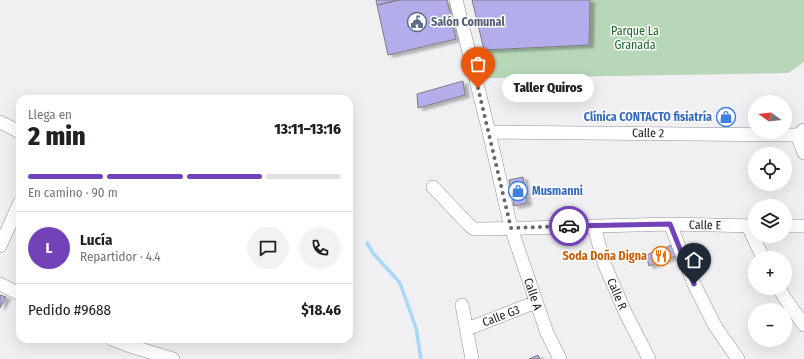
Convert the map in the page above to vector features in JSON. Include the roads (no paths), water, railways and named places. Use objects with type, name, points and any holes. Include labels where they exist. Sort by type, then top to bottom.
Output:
[{"type":"street","name":"Calle A","points":[[456,0],[490,132],[511,228],[546,333],[560,359]]},
{"type":"street","points":[[0,122],[16,130]]},
{"type":"street","name":"Calle 2","points":[[490,132],[800,132]]},
{"type":"street","points":[[800,132],[804,153]]},
{"type":"street","name":"Calle E","points":[[433,187],[468,224],[474,228],[670,224],[748,226]]},
{"type":"street","points":[[0,246],[16,211]]},
{"type":"street","points":[[670,224],[694,284],[708,312],[738,359]]},
{"type":"street","name":"Calle R","points":[[594,226],[604,263],[610,278],[626,314],[650,359]]},
{"type":"street","points":[[792,226],[804,226]]},
{"type":"street","points":[[0,284],[16,292]]},
{"type":"street","points":[[783,295],[804,325]]},
{"type":"street","name":"Calle G3","points":[[466,329],[536,302]]},
{"type":"street","points":[[462,304],[472,359]]},
{"type":"street","points":[[122,343],[173,359]]},
{"type":"waterway","points":[[367,243],[373,253],[400,283],[416,328],[421,359]]},
{"type":"place","name":"Salón Comunal","points":[[417,22]]},
{"type":"place","name":"Taller Quiros","points":[[478,88]]},
{"type":"place","name":"Clínica CONTACTO fisiatría","points":[[726,117]]},
{"type":"place","name":"Musmanni","points":[[518,191]]},
{"type":"place","name":"Soda Doña Digna","points":[[661,256]]},
{"type":"park label","name":"Parque La Granada","points":[[635,38]]}]
